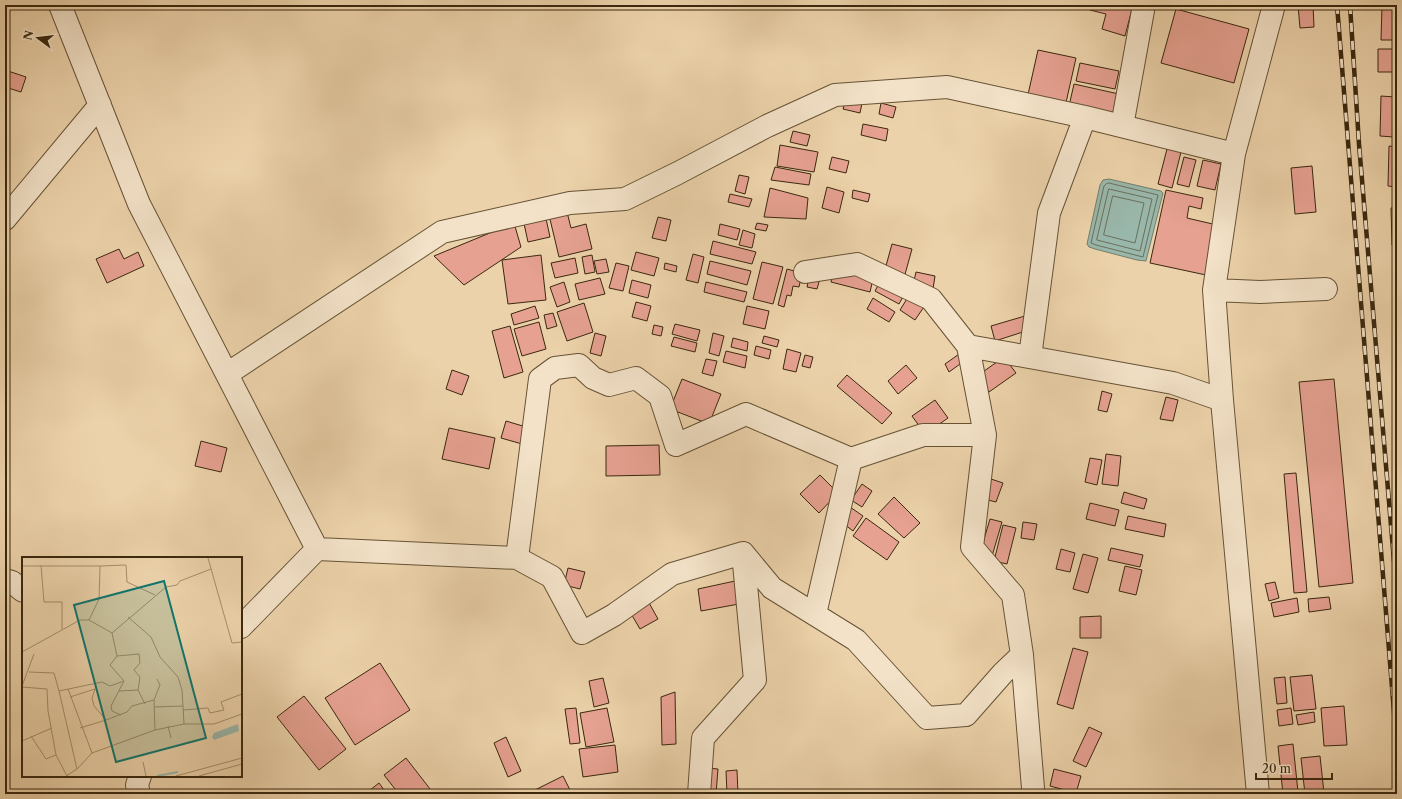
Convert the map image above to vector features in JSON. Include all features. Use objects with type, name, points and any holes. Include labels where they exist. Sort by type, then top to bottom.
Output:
[{"type":"street","points":[[60,5],[139,204],[317,549]]},
{"type":"street","points":[[1122,126],[1144,5]]},
{"type":"street","points":[[1258,794],[1222,400],[1214,290],[1234,154],[1274,5]]},
{"type":"street","points":[[227,374],[442,232],[570,203],[626,199],[766,126],[836,95],[947,87],[1085,117],[1234,154]]},
{"type":"street","points":[[5,219],[100,105]]},
{"type":"street","points":[[1030,357],[1049,213],[1085,117]]},
{"type":"street","points":[[805,272],[857,264],[931,299],[968,346],[985,435],[972,547],[1013,595],[1022,655],[1030,792]]},
{"type":"street","points":[[1214,290],[1260,292],[1326,289]]},
{"type":"street","points":[[968,346],[1173,383],[1222,400]]},
{"type":"street","points":[[518,558],[540,379],[555,368],[579,365],[593,378],[610,385],[636,378],[660,396],[676,445],[746,414],[852,459],[923,435],[985,435]]},
{"type":"street","points":[[815,614],[852,459]]},
{"type":"street","points":[[242,626],[317,549],[518,558],[552,577],[582,633],[614,615],[672,574],[743,553]]},
{"type":"street","points":[[743,553],[772,588],[856,640],[927,718],[966,715],[1003,673],[1022,655]]},
{"type":"street","points":[[699,794],[703,738],[755,680],[743,553]]},
{"type":"street","points":[[5,580],[12,582],[22,590]]},
{"type":"street","points":[[139,794],[137,784],[140,777]]},
{"type":"water","points":[[1109,179],[1161,191],[1163,193],[1146,261],[1095,249],[1089,247],[1087,244],[1100,185],[1103,180]]},
{"type":"building","points":[[1092,5],[1133,5],[1125,36],[1102,29],[1106,14],[1090,10]]},
{"type":"building","points":[[1298,5],[1313,5],[1314,27],[1300,28]]},
{"type":"building","points":[[1382,5],[1395,5],[1394,40],[1381,40]]},
{"type":"building","points":[[1176,9],[1249,29],[1234,83],[1161,63]]},
{"type":"building","points":[[1378,49],[1397,49],[1397,72],[1378,72]]},
{"type":"building","points":[[1038,50],[1076,58],[1065,107],[1027,99]]},
{"type":"building","points":[[1080,63],[1119,71],[1115,89],[1076,81]]},
{"type":"building","points":[[5,70],[26,77],[21,92],[5,87]]},
{"type":"building","points":[[1074,84],[1119,94],[1114,116],[1069,106]]},
{"type":"building","points":[[1381,96],[1395,97],[1394,137],[1380,136]]},
{"type":"building","points":[[846,99],[862,103],[860,113],[843,109]]},
{"type":"building","points":[[881,103],[896,107],[893,118],[879,114]]},
{"type":"building","points":[[863,124],[888,129],[886,141],[861,135]]},
{"type":"building","points":[[793,131],[810,135],[807,146],[790,142]]},
{"type":"building","points":[[780,145],[818,152],[814,172],[777,166]]},
{"type":"building","points":[[1168,145],[1182,148],[1172,188],[1158,184]]},
{"type":"building","points":[[1389,146],[1397,147],[1397,187],[1388,186]]},
{"type":"building","points":[[832,157],[849,161],[846,173],[829,169]]},
{"type":"building","points":[[1184,157],[1196,160],[1189,187],[1177,184]]},
{"type":"building","points":[[1203,160],[1221,164],[1215,190],[1197,186]]},
{"type":"building","points":[[1312,166],[1316,212],[1295,214],[1291,168]]},
{"type":"building","points":[[775,167],[811,174],[809,185],[771,180]]},
{"type":"building","points":[[739,175],[749,177],[745,194],[735,191]]},
{"type":"building","points":[[827,187],[844,192],[839,213],[822,208]]},
{"type":"building","points":[[770,188],[808,198],[806,219],[764,217]]},
{"type":"building","points":[[853,190],[870,194],[868,202],[852,198]]},
{"type":"building","points":[[1166,190],[1203,198],[1201,209],[1189,206],[1187,218],[1217,225],[1206,275],[1150,263]]},
{"type":"building","points":[[730,194],[752,199],[749,207],[728,202]]},
{"type":"building","points":[[1397,207],[1397,245],[1392,245],[1391,208]]},
{"type":"building","points":[[567,212],[571,228],[586,224],[592,249],[559,257],[549,215]]},
{"type":"building","points":[[545,214],[550,237],[528,242],[523,219]]},
{"type":"building","points":[[658,217],[671,220],[666,241],[652,238]]},
{"type":"building","points":[[514,223],[521,247],[464,285],[434,256]]},
{"type":"building","points":[[757,223],[768,225],[766,231],[755,229]]},
{"type":"building","points":[[720,224],[740,229],[737,240],[718,235]]},
{"type":"building","points":[[743,230],[755,234],[752,248],[739,245]]},
{"type":"building","points":[[713,241],[756,252],[752,264],[710,254]]},
{"type":"building","points":[[892,244],[912,249],[904,278],[884,273]]},
{"type":"building","points":[[119,249],[124,259],[138,252],[144,266],[107,283],[96,259]]},
{"type":"building","points":[[636,252],[659,258],[654,276],[631,270]]},
{"type":"building","points":[[693,254],[704,257],[698,283],[686,280]]},
{"type":"building","points":[[541,255],[546,300],[508,304],[502,260]]},
{"type":"building","points":[[592,255],[595,272],[585,274],[582,257]]},
{"type":"building","points":[[575,258],[578,273],[555,278],[551,263]]},
{"type":"building","points":[[606,259],[609,272],[597,274],[594,261]]},
{"type":"building","points":[[710,261],[751,271],[747,285],[707,274]]},
{"type":"building","points":[[762,262],[783,267],[773,304],[753,299]]},
{"type":"building","points":[[616,263],[629,266],[623,291],[609,288]]},
{"type":"building","points":[[665,263],[677,266],[676,272],[664,269]]},
{"type":"building","points":[[787,269],[802,273],[799,287],[793,286],[791,296],[787,295],[784,307],[778,305]]},
{"type":"building","points":[[834,269],[873,279],[870,292],[831,282]]},
{"type":"building","points":[[810,272],[821,275],[817,289],[807,287]]},
{"type":"building","points":[[916,272],[935,276],[933,289],[913,285]]},
{"type":"building","points":[[600,278],[605,294],[579,300],[575,284]]},
{"type":"building","points":[[632,280],[651,285],[648,298],[629,293]]},
{"type":"building","points":[[881,280],[905,293],[899,304],[875,291]]},
{"type":"building","points":[[564,282],[570,302],[557,307],[550,287]]},
{"type":"building","points":[[706,282],[747,292],[744,302],[704,292]]},
{"type":"building","points":[[910,294],[926,304],[915,320],[900,310]]},
{"type":"building","points":[[873,298],[895,312],[889,322],[867,309]]},
{"type":"building","points":[[636,302],[651,306],[647,321],[632,317]]},
{"type":"building","points":[[584,303],[593,332],[567,341],[557,312]]},
{"type":"building","points":[[535,306],[539,318],[514,325],[511,314]]},
{"type":"building","points":[[747,306],[769,311],[765,329],[743,324]]},
{"type":"building","points":[[553,313],[557,326],[547,329],[544,315]]},
{"type":"building","points":[[1025,316],[1029,330],[995,341],[991,326]]},
{"type":"building","points":[[539,322],[546,349],[522,356],[514,329]]},
{"type":"building","points":[[675,324],[700,330],[697,341],[672,334]]},
{"type":"building","points":[[654,325],[663,327],[661,336],[652,334]]},
{"type":"building","points":[[510,326],[523,372],[504,378],[492,331]]},
{"type":"building","points":[[595,333],[606,336],[601,356],[590,353]]},
{"type":"building","points":[[713,333],[724,336],[719,356],[709,353]]},
{"type":"building","points":[[764,336],[779,340],[777,347],[762,343]]},
{"type":"building","points":[[674,337],[697,343],[695,352],[671,346]]},
{"type":"building","points":[[733,338],[748,342],[747,351],[731,347]]},
{"type":"building","points":[[756,346],[771,350],[769,359],[754,355]]},
{"type":"building","points":[[787,349],[801,353],[796,372],[783,369]]},
{"type":"building","points":[[726,351],[747,356],[745,368],[723,362]]},
{"type":"building","points":[[962,352],[967,359],[949,372],[945,364]]},
{"type":"building","points":[[805,355],[813,357],[810,368],[802,366]]},
{"type":"building","points":[[1004,357],[1016,373],[989,392],[977,376]]},
{"type":"building","points":[[706,359],[717,361],[713,376],[702,373]]},
{"type":"building","points":[[906,365],[917,378],[898,394],[888,381]]},
{"type":"building","points":[[452,370],[469,376],[462,395],[446,389]]},
{"type":"building","points":[[847,375],[892,413],[882,424],[837,386]]},
{"type":"building","points":[[682,379],[721,394],[709,424],[670,409]]},
{"type":"building","points":[[1334,379],[1353,583],[1319,587],[1299,382]]},
{"type":"building","points":[[1102,391],[1112,394],[1107,412],[1098,410]]},
{"type":"building","points":[[1166,397],[1178,400],[1173,421],[1160,419]]},
{"type":"building","points":[[935,400],[948,418],[925,434],[912,416]]},
{"type":"building","points":[[506,421],[526,427],[522,444],[501,438]]},
{"type":"building","points":[[449,428],[495,438],[489,469],[442,459]]},
{"type":"building","points":[[201,441],[227,448],[221,472],[195,466]]},
{"type":"building","points":[[659,445],[660,475],[606,476],[606,446]]},
{"type":"building","points":[[1106,454],[1121,456],[1118,486],[1102,484]]},
{"type":"building","points":[[1090,458],[1102,460],[1097,485],[1085,482]]},
{"type":"building","points":[[1296,473],[1307,592],[1294,593],[1284,474]]},
{"type":"building","points":[[820,475],[838,493],[819,513],[800,494]]},
{"type":"building","points":[[991,479],[1003,483],[996,502],[984,499]]},
{"type":"building","points":[[862,484],[872,491],[862,507],[851,500]]},
{"type":"building","points":[[1124,492],[1147,499],[1144,509],[1121,503]]},
{"type":"building","points":[[894,497],[920,523],[904,538],[878,514]]},
{"type":"building","points":[[1090,503],[1119,510],[1115,526],[1086,519]]},
{"type":"building","points":[[850,507],[863,516],[853,531],[840,521]]},
{"type":"building","points":[[1128,516],[1166,524],[1164,537],[1125,529]]},
{"type":"building","points":[[866,518],[899,542],[887,560],[853,536]]},
{"type":"building","points":[[990,519],[1002,522],[992,556],[980,553]]},
{"type":"building","points":[[1023,522],[1037,524],[1034,540],[1021,538]]},
{"type":"building","points":[[1003,525],[1016,528],[1007,564],[994,561]]},
{"type":"building","points":[[1111,548],[1143,555],[1140,567],[1108,560]]},
{"type":"building","points":[[1061,549],[1075,553],[1070,572],[1056,569]]},
{"type":"building","points":[[1083,554],[1098,558],[1088,593],[1073,589]]},
{"type":"building","points":[[1125,566],[1142,570],[1136,595],[1119,591]]},
{"type":"building","points":[[568,568],[585,572],[580,589],[564,585]]},
{"type":"building","points":[[735,581],[739,604],[701,611],[698,589]]},
{"type":"building","points":[[1275,582],[1279,598],[1269,601],[1265,584]]},
{"type":"building","points":[[1329,597],[1331,609],[1309,612],[1308,599]]},
{"type":"building","points":[[1297,598],[1299,612],[1274,617],[1271,603]]},
{"type":"building","points":[[648,601],[658,619],[640,629],[630,612]]},
{"type":"building","points":[[1101,616],[1101,638],[1080,638],[1080,617]]},
{"type":"building","points":[[1073,648],[1088,652],[1073,709],[1057,704]]},
{"type":"building","points":[[380,663],[410,710],[355,745],[325,698]]},
{"type":"building","points":[[1312,675],[1316,709],[1294,711],[1290,677]]},
{"type":"building","points":[[1285,677],[1287,703],[1277,704],[1274,678]]},
{"type":"building","points":[[603,678],[609,703],[594,707],[589,681]]},
{"type":"building","points":[[675,692],[676,744],[662,745],[661,697]]},
{"type":"building","points":[[304,696],[346,749],[319,770],[277,717]]},
{"type":"building","points":[[1344,706],[1347,745],[1324,746],[1321,708]]},
{"type":"building","points":[[576,708],[580,743],[570,744],[565,709]]},
{"type":"building","points":[[607,708],[614,742],[586,747],[580,713]]},
{"type":"building","points":[[1291,708],[1293,724],[1279,726],[1277,710]]},
{"type":"building","points":[[1314,712],[1315,722],[1298,725],[1296,715]]},
{"type":"building","points":[[1089,727],[1102,733],[1086,767],[1073,761]]},
{"type":"building","points":[[506,737],[521,771],[508,777],[494,743]]},
{"type":"building","points":[[1293,744],[1298,792],[1283,794],[1278,746]]},
{"type":"building","points":[[615,745],[618,772],[583,777],[579,749]]},
{"type":"building","points":[[1320,756],[1324,793],[1305,794],[1301,758]]},
{"type":"building","points":[[406,758],[434,794],[399,794],[384,775]]},
{"type":"building","points":[[707,768],[718,769],[716,794],[705,794]]},
{"type":"building","points":[[1054,769],[1081,776],[1076,793],[1050,786]]},
{"type":"building","points":[[737,770],[738,794],[727,794],[726,771]]},
{"type":"building","points":[[563,776],[572,794],[527,794]]},
{"type":"building","points":[[379,783],[387,794],[365,794]]},
{"type":"railway","points":[[1337,5],[1397,749]]},
{"type":"railway","points":[[1350,5],[1359,144],[1397,597]]}]
